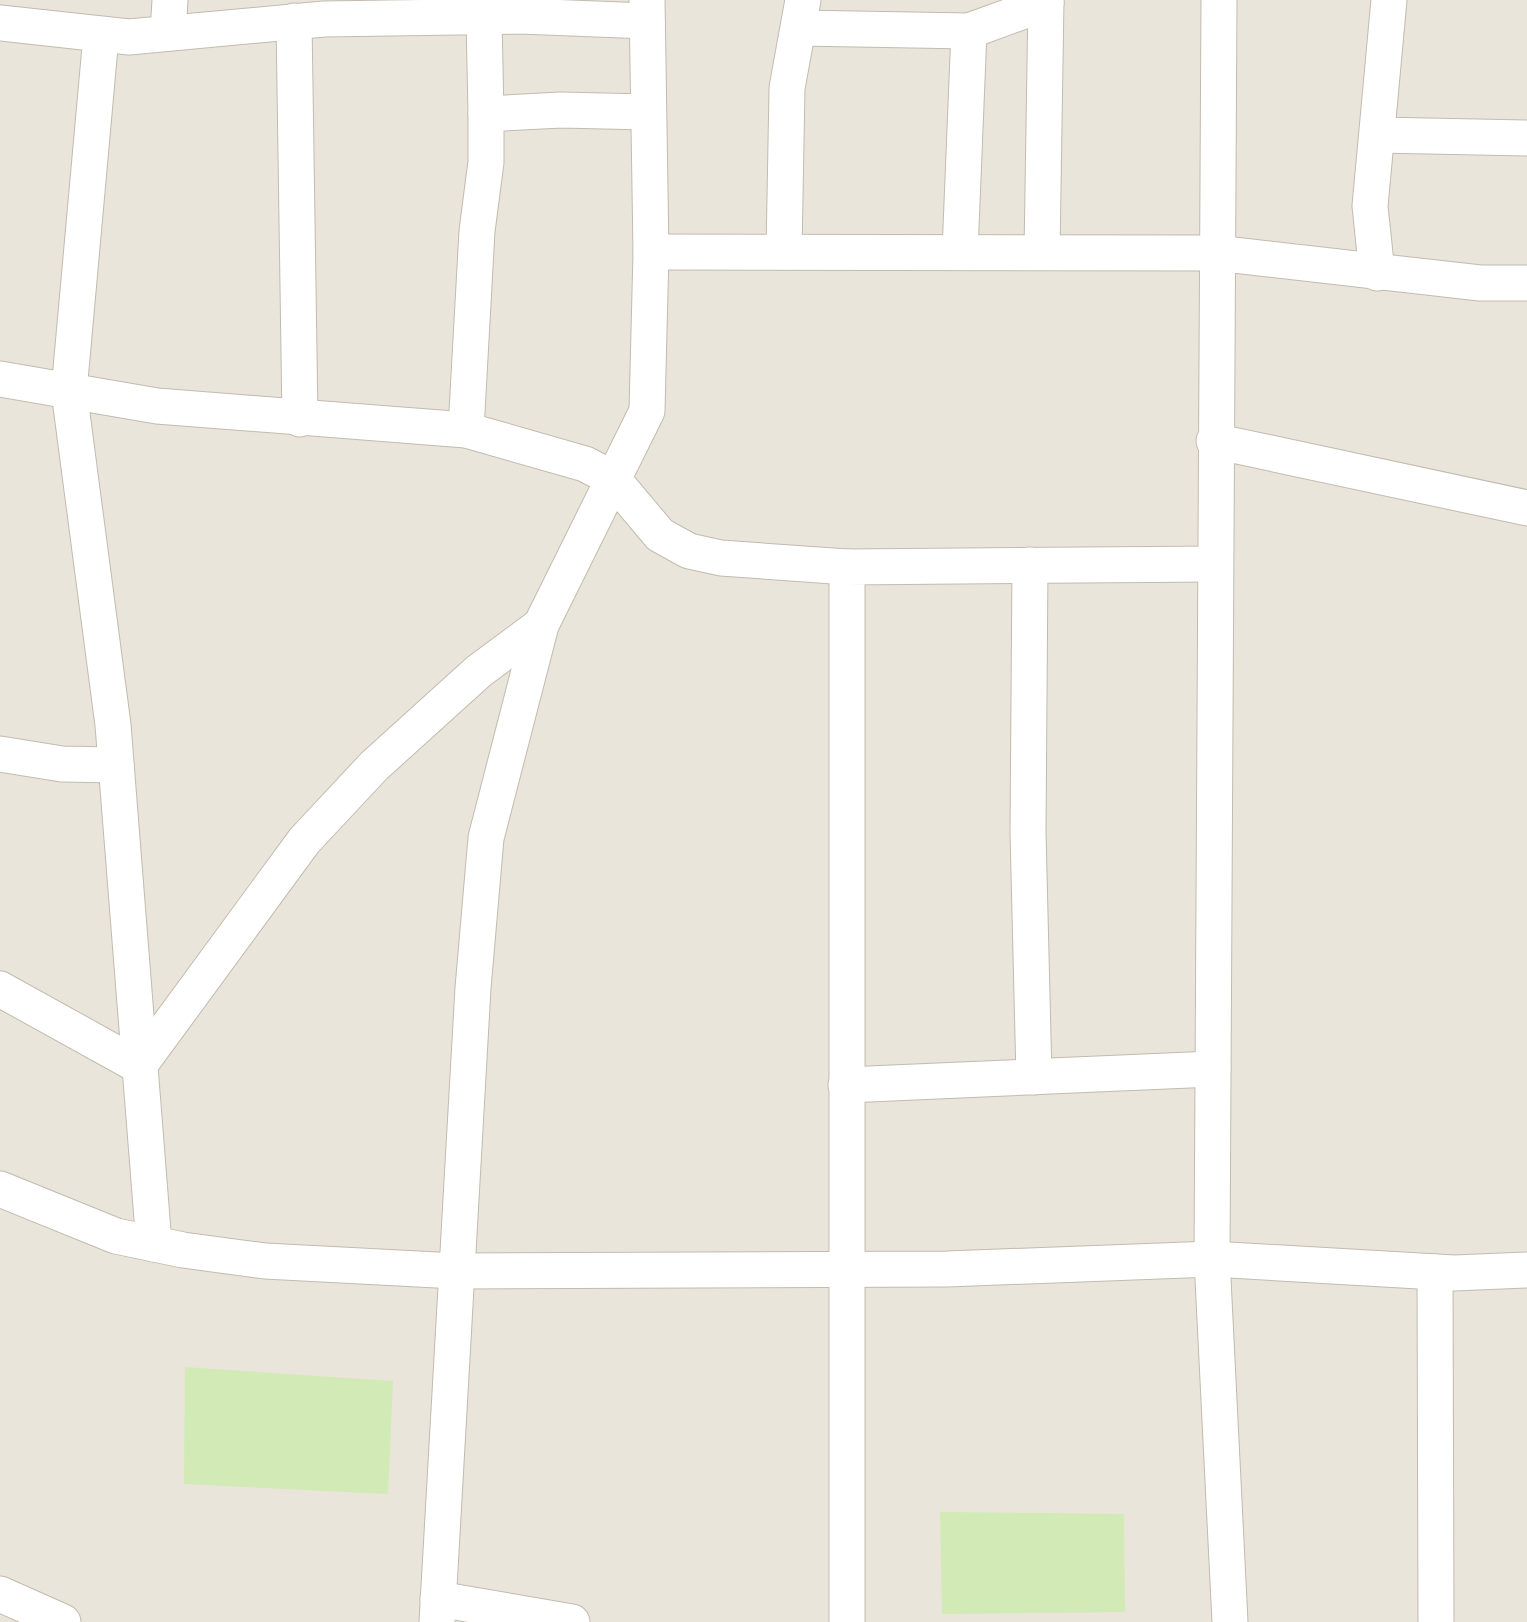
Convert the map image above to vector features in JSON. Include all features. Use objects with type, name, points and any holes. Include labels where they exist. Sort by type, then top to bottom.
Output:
[{"type":"street","points":[[1219,0],[1214,441],[1212,1259],[1230,1622]]},
{"type":"street","points":[[1377,272],[1370,206],[1389,0]]},
{"type":"street","points":[[784,252],[787,88],[801,14],[969,31],[1046,2],[1042,252]]},
{"type":"street","points":[[0,23],[101,36],[169,17],[313,13],[484,18],[648,11],[651,252],[647,411],[541,625],[486,838],[473,988],[437,1610],[572,1622]]},
{"type":"street","points":[[300,419],[313,13]]},
{"type":"street","points":[[466,430],[477,231],[486,162],[484,18]]},
{"type":"street","points":[[960,252],[969,31]]},
{"type":"street","points":[[101,36],[69,391],[116,765],[154,1244]]},
{"type":"street","points":[[486,114],[561,110],[648,112]]},
{"type":"street","points":[[1378,135],[1527,138]]},
{"type":"street","points":[[651,252],[1216,253],[1480,283],[1527,283]]},
{"type":"street","points":[[0,379],[157,406],[466,430],[585,464],[612,478],[660,535],[689,551],[721,558],[846,567],[1214,564]]},
{"type":"street","points":[[1214,441],[1527,508]]},
{"type":"street","points":[[1030,565],[1028,832],[1034,1077]]},
{"type":"street","points":[[846,567],[847,1622]]},
{"type":"street","points":[[139,1066],[304,841],[374,766],[479,671],[541,625]]},
{"type":"street","points":[[0,754],[62,764],[116,765]]},
{"type":"street","points":[[0,989],[139,1066]]},
{"type":"street","points":[[846,1085],[1213,1069]]},
{"type":"street","points":[[0,1189],[116,1236],[265,1261],[456,1271],[947,1269],[1212,1259],[1434,1272],[1527,1270]]},
{"type":"street","points":[[1434,1272],[1436,1622]]},
{"type":"street","points":[[0,1594],[63,1622]]},
{"type":"shaded area","points":[[0,0],[1527,0],[1527,1622],[0,1622]]},
{"type":"green space","points":[[185,1367],[393,1381],[388,1494],[184,1484]]},
{"type":"green space","points":[[940,1512],[1124,1514],[1125,1612],[942,1614]]}]
